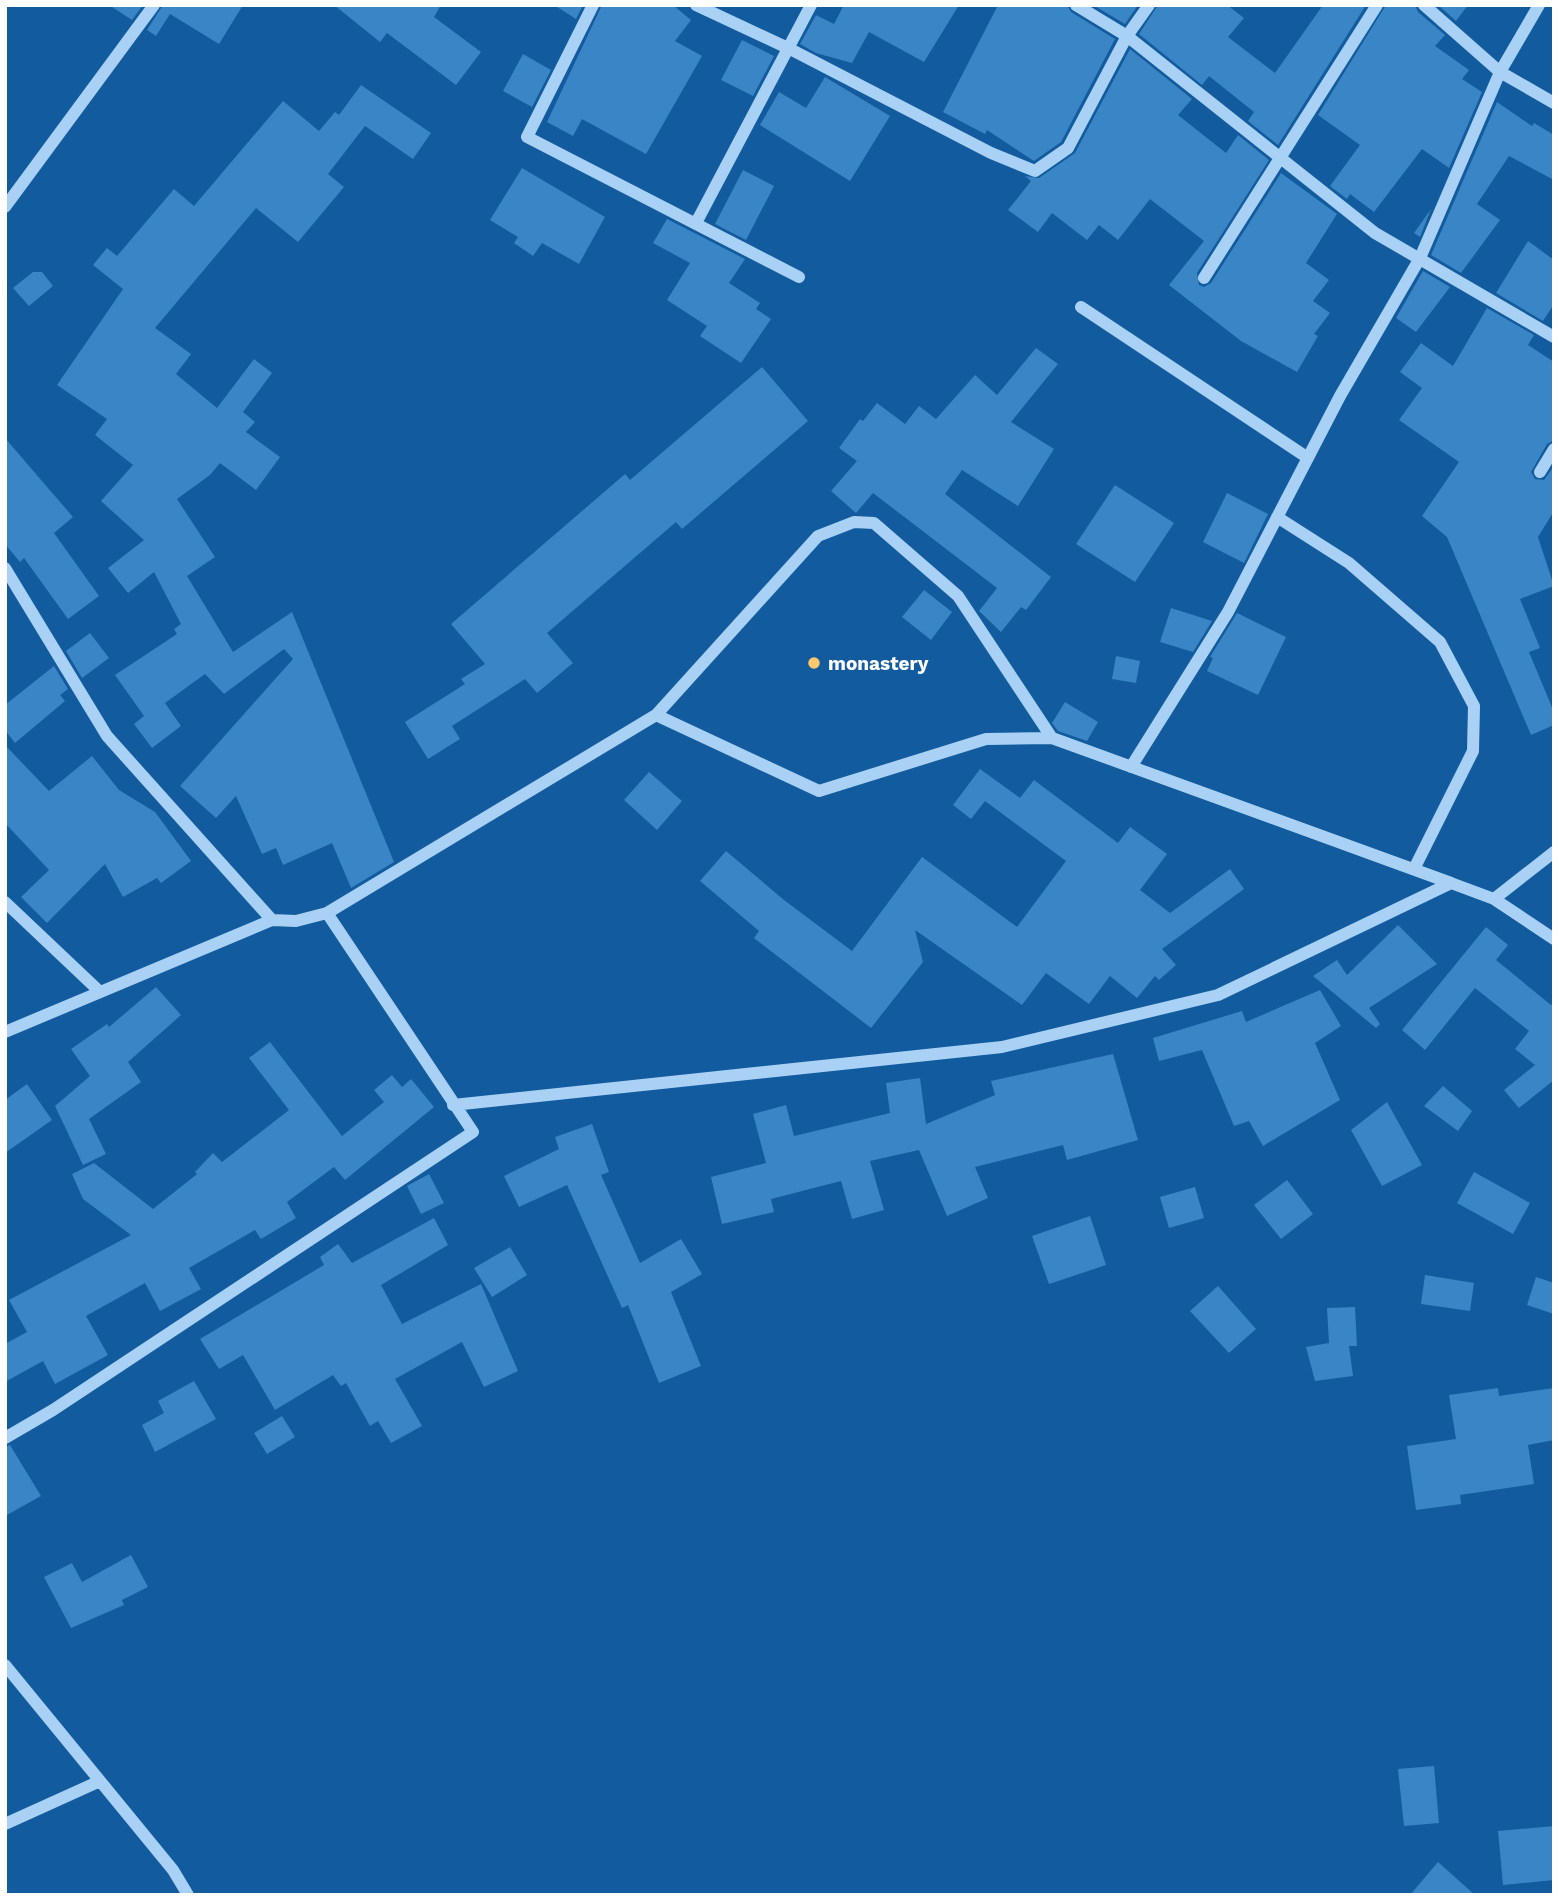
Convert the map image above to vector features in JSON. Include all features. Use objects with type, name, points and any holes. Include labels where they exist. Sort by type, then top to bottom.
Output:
[{"type":"street","points":[[5,207],[154,5]]},
{"type":"street","points":[[593,5],[527,137],[799,276]]},
{"type":"street","points":[[696,5],[790,49],[991,153],[1035,171],[1068,148],[1127,36],[1149,5]]},
{"type":"street","points":[[696,223],[811,5]]},
{"type":"street","points":[[1076,5],[1127,36],[1375,233],[1554,337]]},
{"type":"street","points":[[1204,278],[1377,5]]},
{"type":"street","points":[[1424,5],[1500,72],[1554,103]]},
{"type":"street","points":[[1130,767],[1228,612],[1308,458],[1420,258],[1500,72],[1539,5]]},
{"type":"street","points":[[1081,307],[1308,458]]},
{"type":"street","points":[[1540,472],[1554,449]]},
{"type":"street","points":[[1277,517],[1349,564],[1440,642],[1474,706],[1473,751],[1414,869]]},
{"type":"street","points":[[5,1032],[98,990],[272,920],[296,921],[327,913],[656,715],[818,536],[854,522],[874,523],[958,596],[1052,738]]},
{"type":"street","points":[[5,568],[107,736],[272,920]]},
{"type":"street","points":[[656,715],[819,791],[986,739],[1052,738],[1494,899],[1554,939]]},
{"type":"street","points":[[1494,899],[1554,852]]},
{"type":"street","points":[[453,1105],[1002,1047],[1218,995],[1451,883]]},
{"type":"street","points":[[5,902],[98,990]]},
{"type":"street","points":[[5,1438],[53,1410],[473,1132],[327,913]]},
{"type":"street","points":[[5,1665],[173,1870],[188,1895]]},
{"type":"street","points":[[5,1824],[100,1781]]},
{"type":"building","points":[[109,5],[143,5],[132,20]]},
{"type":"building","points":[[163,5],[243,5],[219,44],[170,14],[156,36],[147,30]]},
{"type":"building","points":[[334,5],[441,5],[434,17],[481,52],[456,85],[387,33],[380,42]]},
{"type":"building","points":[[554,5],[583,5],[576,19]]},
{"type":"building","points":[[602,5],[673,5],[691,20],[675,41],[702,56],[646,154],[582,119],[573,136],[547,122]]},
{"type":"building","points":[[844,5],[959,5],[924,62],[869,32],[852,63],[816,53],[800,44],[816,15],[834,24]]},
{"type":"building","points":[[998,5],[1067,5],[1071,12],[1115,39],[1061,142],[1034,161],[987,130],[985,134],[943,112]]},
{"type":"building","points":[[1093,5],[1138,5],[1125,24]]},
{"type":"building","points":[[1158,5],[1227,5],[1244,18],[1228,37],[1275,73],[1323,5],[1366,5],[1278,145],[1248,121],[1254,112],[1209,76],[1202,85],[1139,34]]},
{"type":"building","points":[[1386,5],[1415,5],[1418,12],[1445,35],[1435,46],[1469,70],[1462,79],[1482,92],[1449,168],[1422,149],[1374,212],[1350,194],[1347,199],[1330,186],[1360,145],[1318,115]]},
{"type":"building","points":[[1438,5],[1468,5],[1456,21]]},
{"type":"building","points":[[742,40],[774,56],[753,96],[721,80]]},
{"type":"building","points":[[1130,49],[1192,99],[1178,115],[1226,153],[1238,135],[1269,160],[1197,273],[1199,285],[1204,287],[1211,283],[1281,173],[1337,214],[1306,263],[1329,280],[1313,301],[1330,313],[1314,334],[1318,336],[1297,372],[1241,341],[1169,285],[1204,241],[1150,199],[1118,240],[1099,225],[1087,240],[1052,213],[1038,232],[1008,210],[1031,181],[1025,176],[1039,178],[1075,153]]},
{"type":"building","points":[[523,54],[551,70],[532,107],[503,91]]},
{"type":"building","points":[[825,77],[890,116],[850,181],[760,125],[779,92],[806,108]]},
{"type":"building","points":[[361,85],[431,133],[413,159],[365,126],[328,174],[344,187],[298,242],[256,208],[155,328],[191,354],[176,374],[217,408],[254,359],[272,373],[243,412],[255,422],[246,432],[280,457],[256,490],[220,463],[210,475],[177,499],[215,557],[187,576],[233,652],[292,612],[394,862],[351,888],[332,843],[283,865],[276,848],[262,854],[236,796],[216,818],[180,786],[293,659],[284,649],[224,694],[205,674],[165,703],[181,726],[152,748],[134,724],[144,716],[115,675],[177,634],[174,629],[181,624],[154,572],[128,593],[108,568],[144,540],[101,501],[133,465],[95,435],[107,419],[57,385],[123,289],[93,265],[107,248],[117,256],[174,189],[194,206],[283,101],[319,131],[335,112],[339,115]]},
{"type":"building","points":[[1497,102],[1532,126],[1534,123],[1554,135],[1554,180],[1509,156],[1477,204],[1500,220],[1461,273],[1431,255]]},
{"type":"building","points":[[522,168],[605,217],[579,264],[542,243],[533,256],[514,243],[518,237],[490,220]]},
{"type":"building","points":[[743,170],[774,186],[746,240],[715,224]]},
{"type":"building","points":[[1431,209],[1420,237],[1414,233]]},
{"type":"building","points":[[667,219],[745,259],[729,283],[760,303],[756,309],[771,319],[741,363],[700,336],[707,326],[667,300],[690,263],[653,243]]},
{"type":"building","points":[[1528,241],[1554,260],[1554,304],[1543,321],[1496,293]]},
{"type":"building","points":[[1423,271],[1450,287],[1416,332],[1396,318]]},
{"type":"building","points":[[33,272],[42,272],[53,286],[29,306],[13,288]]},
{"type":"building","points":[[1487,308],[1534,335],[1528,345],[1554,362],[1554,440],[1547,444],[1531,472],[1535,479],[1544,480],[1554,466],[1554,511],[1538,537],[1554,586],[1520,599],[1540,648],[1529,652],[1554,712],[1554,725],[1531,735],[1447,537],[1422,516],[1459,462],[1399,420],[1422,388],[1400,372],[1421,343],[1453,366]]},
{"type":"building","points":[[1036,348],[1058,364],[1011,422],[1054,449],[1018,506],[962,470],[945,494],[1051,577],[1026,610],[1021,607],[1001,632],[979,611],[997,588],[873,493],[856,513],[831,491],[857,461],[839,448],[860,419],[863,421],[877,403],[905,424],[919,406],[936,419],[975,375],[997,395]]},
{"type":"building","points":[[762,367],[808,421],[682,529],[676,522],[547,633],[573,663],[537,693],[525,679],[452,726],[460,739],[428,759],[405,722],[465,684],[461,679],[485,664],[451,624],[625,474],[630,480]]},
{"type":"building","points":[[5,438],[73,517],[54,533],[99,596],[68,619],[24,558],[20,562],[5,544]]},
{"type":"building","points":[[1115,485],[1174,523],[1135,582],[1076,544]]},
{"type":"building","points":[[1227,493],[1268,514],[1244,563],[1203,542]]},
{"type":"building","points":[[924,590],[952,612],[931,640],[902,617]]},
{"type":"building","points":[[1171,608],[1212,621],[1193,652],[1160,642]]},
{"type":"building","points":[[1237,613],[1286,637],[1258,695],[1207,671],[1213,658],[1210,657]]},
{"type":"building","points":[[90,633],[109,658],[82,678],[66,651]]},
{"type":"building","points":[[1116,656],[1140,661],[1136,683],[1112,679]]},
{"type":"building","points":[[54,666],[68,689],[60,695],[65,701],[15,743],[5,730],[5,705]]},
{"type":"building","points":[[1065,702],[1098,722],[1087,741],[1058,731],[1052,723]]},
{"type":"building","points":[[5,745],[49,791],[92,756],[119,790],[155,812],[191,861],[161,883],[157,878],[123,897],[105,864],[47,923],[21,897],[49,870],[5,823]]},
{"type":"building","points":[[980,769],[1020,798],[1034,780],[1118,843],[1130,827],[1167,854],[1140,890],[1170,913],[1230,869],[1244,889],[1162,949],[1176,965],[1159,980],[1155,976],[1137,998],[1110,976],[1089,1004],[1046,973],[1022,1005],[915,930],[923,962],[871,1028],[754,938],[759,931],[700,881],[726,851],[784,900],[852,951],[922,857],[1017,927],[1066,861],[985,801],[971,819],[953,805]]},
{"type":"building","points":[[649,772],[682,801],[657,830],[624,800]]},
{"type":"building","points":[[1398,925],[1437,964],[1369,1008],[1380,1024],[1376,1028],[1313,976],[1337,960],[1347,975]]},
{"type":"building","points":[[1486,927],[1508,945],[1496,960],[1551,1005],[1554,1002],[1554,1080],[1519,1108],[1504,1090],[1535,1065],[1515,1049],[1529,1031],[1475,988],[1425,1050],[1402,1030]]},
{"type":"building","points":[[156,987],[181,1015],[128,1062],[141,1082],[89,1119],[106,1154],[83,1165],[55,1106],[90,1076],[71,1049],[107,1024],[109,1027]]},
{"type":"building","points":[[1320,990],[1341,1026],[1315,1043],[1340,1100],[1263,1146],[1249,1121],[1234,1126],[1202,1050],[1159,1061],[1153,1038],[1242,1011],[1246,1022]]},
{"type":"building","points":[[270,1042],[342,1136],[384,1102],[374,1090],[392,1075],[402,1087],[411,1079],[434,1107],[345,1180],[334,1167],[287,1202],[296,1218],[261,1239],[255,1230],[189,1268],[201,1289],[160,1311],[145,1283],[86,1316],[108,1355],[55,1384],[43,1361],[5,1382],[5,1344],[27,1332],[9,1300],[131,1235],[83,1199],[72,1174],[94,1163],[153,1209],[197,1174],[195,1172],[213,1153],[222,1162],[289,1110],[249,1058]]},
{"type":"building","points":[[1113,1054],[1138,1140],[1067,1160],[1063,1145],[975,1167],[988,1198],[947,1216],[919,1150],[870,1161],[884,1210],[852,1219],[841,1181],[771,1199],[774,1212],[722,1224],[711,1177],[766,1163],[753,1114],[786,1105],[794,1136],[890,1113],[886,1083],[920,1078],[926,1124],[995,1095],[991,1081]]},
{"type":"building","points":[[27,1084],[52,1120],[5,1153],[5,1100]]},
{"type":"building","points":[[1443,1086],[1472,1111],[1458,1131],[1424,1106]]},
{"type":"building","points":[[1387,1102],[1422,1165],[1382,1186],[1351,1130]]},
{"type":"building","points":[[592,1124],[609,1172],[601,1175],[640,1263],[681,1239],[702,1274],[671,1292],[701,1366],[659,1383],[628,1305],[622,1308],[567,1185],[519,1207],[504,1176],[559,1149],[555,1137]]},
{"type":"building","points":[[1474,1172],[1530,1203],[1513,1234],[1457,1203]]},
{"type":"building","points":[[429,1174],[444,1203],[421,1214],[407,1186]]},
{"type":"building","points":[[1287,1180],[1313,1214],[1281,1239],[1254,1205]]},
{"type":"building","points":[[1195,1187],[1204,1218],[1169,1228],[1160,1197]]},
{"type":"building","points":[[1090,1216],[1106,1265],[1049,1284],[1032,1236]]},
{"type":"building","points":[[434,1218],[448,1245],[381,1285],[402,1324],[481,1284],[518,1371],[484,1387],[462,1342],[395,1379],[422,1426],[391,1443],[378,1421],[370,1426],[346,1383],[341,1386],[333,1375],[275,1410],[243,1355],[219,1369],[200,1339],[324,1265],[320,1257],[338,1244],[352,1263]]},
{"type":"building","points":[[510,1247],[527,1275],[492,1297],[474,1268]]},
{"type":"building","points":[[1425,1275],[1474,1283],[1470,1311],[1421,1304]]},
{"type":"building","points":[[1536,1277],[1554,1283],[1554,1314],[1527,1305]]},
{"type":"building","points":[[1218,1286],[1256,1329],[1229,1353],[1190,1311]]},
{"type":"building","points":[[1355,1307],[1357,1346],[1349,1346],[1353,1376],[1315,1381],[1306,1347],[1329,1343],[1327,1308]]},
{"type":"building","points":[[194,1381],[216,1419],[155,1452],[142,1425],[164,1413],[158,1401]]},
{"type":"building","points":[[1498,1388],[1499,1396],[1554,1388],[1554,1440],[1528,1445],[1534,1484],[1460,1495],[1461,1504],[1416,1510],[1407,1446],[1456,1439],[1449,1395]]},
{"type":"building","points":[[282,1416],[295,1437],[267,1454],[254,1433]]},
{"type":"building","points":[[10,1445],[41,1496],[5,1516],[5,1447]]},
{"type":"building","points":[[131,1555],[148,1587],[122,1600],[124,1605],[71,1628],[44,1577],[72,1563],[82,1582]]},
{"type":"building","points":[[1434,1766],[1439,1823],[1404,1826],[1398,1769]]},
{"type":"building","points":[[1554,1826],[1554,1880],[1503,1885],[1498,1831]]},
{"type":"building","points":[[1438,1862],[1475,1895],[1410,1895]]},
{"type":"place","name":"monastery","points":[[814,663]]}]
